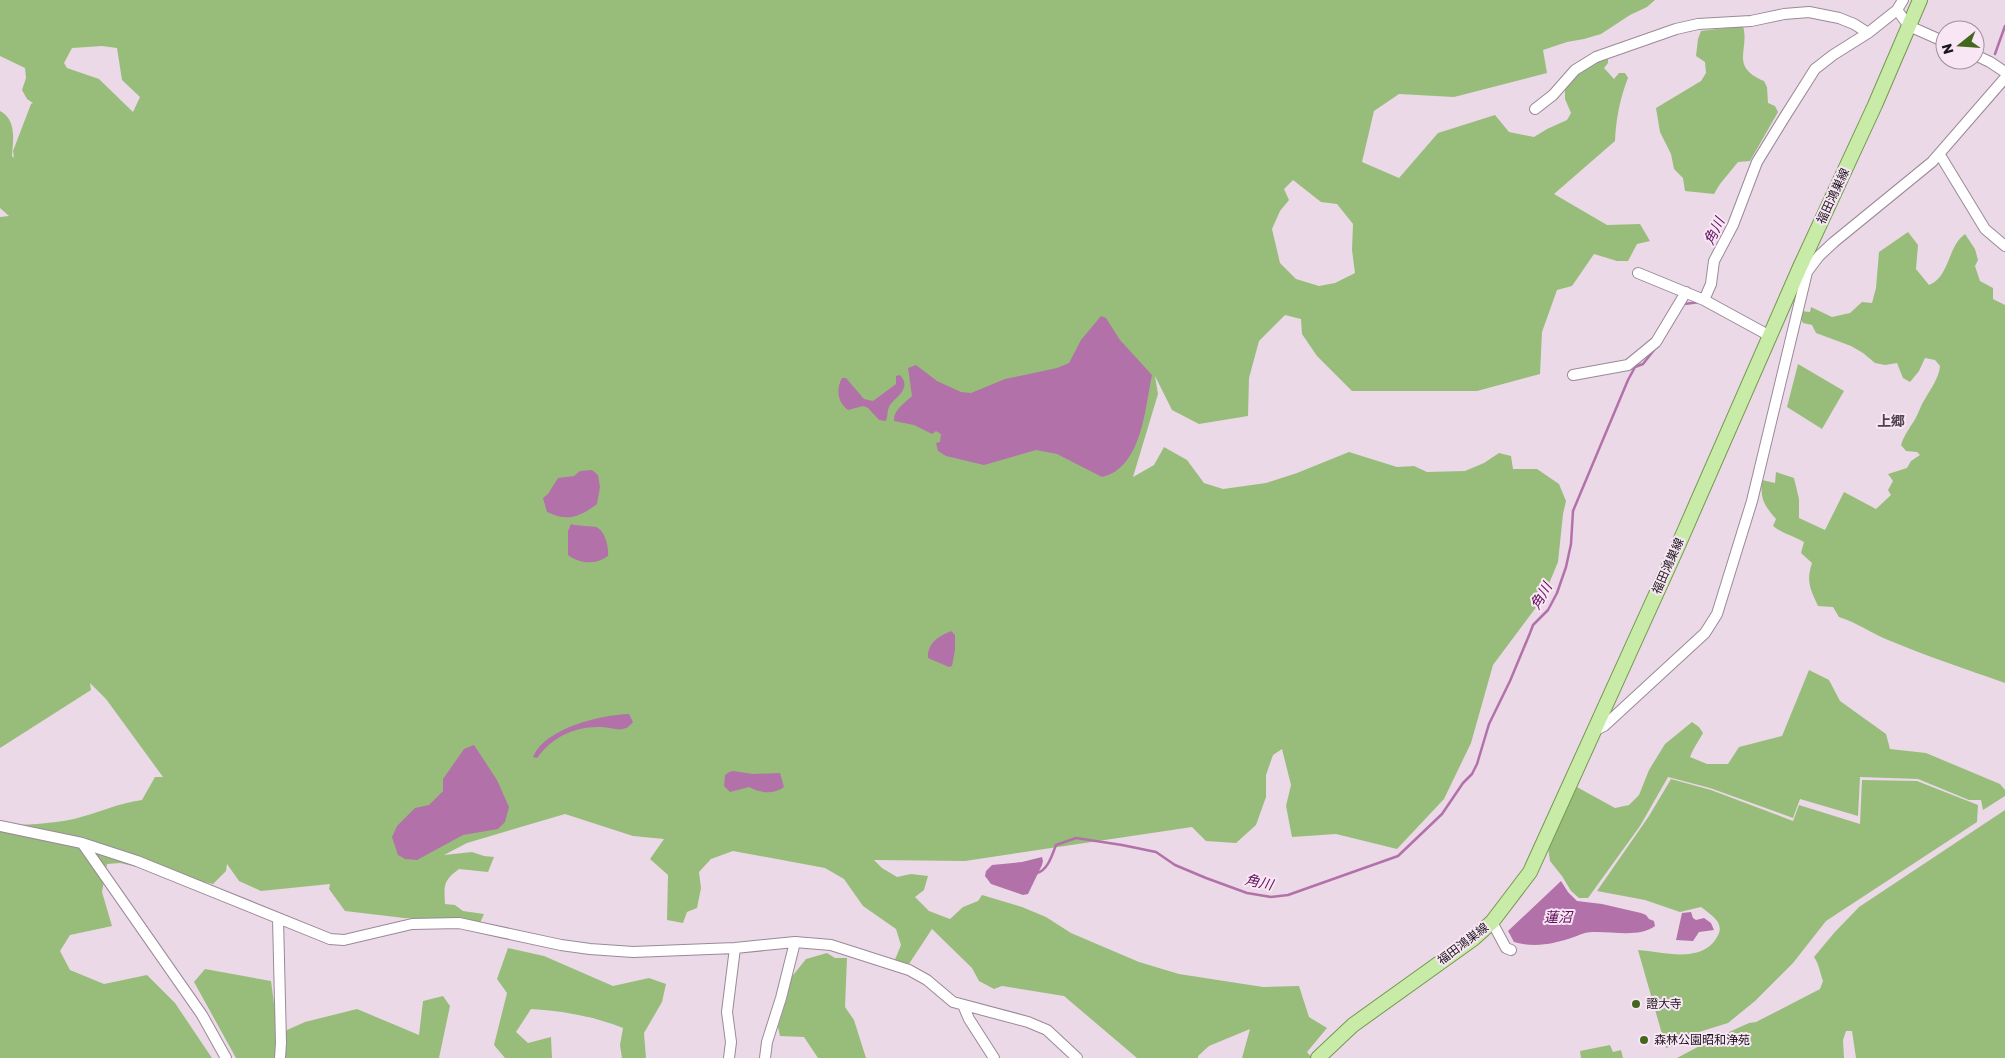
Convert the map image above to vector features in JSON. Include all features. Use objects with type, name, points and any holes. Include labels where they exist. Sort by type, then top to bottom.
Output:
[{"type":"main road","name":"福田鴻巣線","points":[[1318,1058],[1353,1026],[1473,939],[1492,922],[1530,872],[1770,336],[1804,269],[1920,0]]},
{"type":"street","points":[[1704,300],[1711,284],[1714,261],[1733,226],[1757,162],[1815,69],[1868,33],[1897,10],[1903,0]]},
{"type":"street","points":[[1897,10],[1909,26],[1935,38]]},
{"type":"street","points":[[1535,109],[1553,96],[1575,70],[1596,57],[1676,29],[1698,24],[1751,21],[1784,14],[1809,12],[1839,18],[1854,24],[1868,33]]},
{"type":"street","points":[[1985,60],[2005,72]]},
{"type":"street","points":[[1594,731],[1604,726],[1705,633],[1717,614],[1752,501],[1804,269],[1940,155],[2005,78]]},
{"type":"street","points":[[1940,155],[1985,229],[2005,246]]},
{"type":"street","points":[[1638,273],[1704,300],[1770,336]]},
{"type":"street","points":[[1573,376],[1628,365],[1656,342],[1686,292]]},
{"type":"street","points":[[0,826],[82,843],[154,867],[335,940],[354,938],[412,924],[459,923],[590,950],[633,952],[735,948],[795,942],[831,945],[908,970],[927,980],[947,998],[963,1005],[1028,1022],[1048,1030],[1068,1047],[1077,1058]]},
{"type":"street","points":[[82,843],[202,1015],[226,1058]]},
{"type":"street","points":[[278,918],[280,1058]]},
{"type":"street","points":[[1492,922],[1506,948],[1511,950]]},
{"type":"street","points":[[765,1058],[766,1042],[781,998],[795,942]]},
{"type":"street","points":[[729,1058],[730,1042],[727,1012],[735,948]]},
{"type":"street","points":[[963,1005],[969,1019],[994,1058]]},
{"type":"green space","points":[[0,0],[1655,0],[1647,7],[1630,15],[1601,34],[1543,50],[1547,73],[1454,97],[1399,94],[1374,111],[1362,162],[1399,178],[1438,133],[1495,115],[1509,132],[1534,137],[1567,120],[1571,113],[1565,99],[1565,86],[1577,72],[1608,54],[1608,63],[1604,68],[1614,79],[1619,73],[1625,73],[1628,78],[1619,109],[1615,141],[1554,194],[1607,225],[1640,224],[1650,241],[1637,244],[1628,261],[1617,261],[1594,254],[1572,286],[1557,290],[1542,332],[1540,374],[1477,391],[1352,391],[1317,356],[1302,334],[1301,319],[1285,315],[1259,341],[1249,378],[1248,416],[1199,424],[1172,410],[1155,376],[1158,394],[1133,477],[1154,465],[1164,447],[1187,460],[1204,483],[1223,489],[1266,483],[1349,452],[1397,467],[1414,466],[1427,472],[1465,471],[1484,463],[1499,453],[1511,456],[1513,469],[1537,469],[1559,484],[1566,501],[1558,562],[1543,598],[1493,665],[1471,743],[1444,799],[1397,849],[1336,834],[1292,837],[1286,806],[1291,785],[1282,749],[1273,755],[1266,775],[1266,797],[1256,825],[1236,843],[1206,841],[1192,827],[965,861],[874,860],[882,868],[897,877],[911,874],[928,876],[924,890],[915,897],[929,911],[950,919],[963,907],[978,901],[982,895],[1022,907],[1046,917],[1071,933],[1139,962],[1179,974],[1263,987],[1299,986],[1309,1017],[1327,1028],[1307,1052],[1312,1058],[1242,1058],[1250,1029],[1209,1046],[1198,1058],[1137,1058],[1064,996],[1002,986],[994,989],[979,981],[972,968],[932,929],[907,967],[894,962],[901,945],[896,929],[863,906],[844,879],[825,868],[733,851],[711,859],[699,872],[701,888],[697,908],[687,912],[683,923],[667,920],[668,875],[650,859],[664,839],[633,836],[565,814],[467,843],[444,855],[472,852],[494,857],[488,872],[459,869],[447,880],[445,888],[445,904],[455,905],[463,911],[484,914],[480,923],[443,919],[404,918],[345,911],[329,889],[330,884],[261,891],[239,881],[227,864],[226,871],[213,884],[120,863],[107,864],[102,892],[112,926],[70,935],[60,951],[70,970],[104,984],[147,975],[175,1003],[212,1058],[0,1058],[0,825],[65,821],[125,803],[142,800],[155,777],[163,777],[106,699],[90,683],[91,690],[0,748],[0,217],[9,216],[0,208],[0,111],[12,125],[12,156],[14,158],[13,151],[33,103],[27,99],[22,90],[26,78],[25,68],[0,56]],"holes":[[[102,46],[117,48],[122,80],[140,97],[133,112],[99,79],[67,68],[64,63],[72,48]],[[1293,180],[1321,202],[1337,204],[1353,224],[1352,250],[1355,273],[1335,283],[1319,286],[1296,279],[1280,263],[1272,229],[1280,211],[1289,200],[1284,189]]]},
{"type":"green space","points":[[1743,26],[1744,63],[1753,75],[1764,81],[1767,87],[1768,103],[1775,106],[1778,112],[1750,161],[1738,162],[1714,194],[1685,191],[1683,178],[1674,169],[1671,154],[1660,132],[1656,108],[1701,81],[1706,73],[1705,62],[1696,56],[1701,31]]},
{"type":"green space","points":[[1908,232],[1918,245],[1916,269],[1929,285],[1941,275],[1955,246],[1965,234],[1975,249],[1978,260],[1975,266],[1980,281],[1993,288],[1993,299],[2005,305],[2005,683],[1888,640],[1839,617],[1833,607],[1818,606],[1810,585],[1809,575],[1812,563],[1801,553],[1804,542],[1773,526],[1776,519],[1762,497],[1762,480],[1775,483],[1776,472],[1794,478],[1799,499],[1799,518],[1825,530],[1844,492],[1876,509],[1891,495],[1888,490],[1893,481],[1888,474],[1907,468],[1911,461],[1920,455],[1917,452],[1906,451],[1901,445],[1938,375],[1940,366],[1935,360],[1925,358],[1919,371],[1910,382],[1903,378],[1897,363],[1885,365],[1875,363],[1851,346],[1816,333],[1812,325],[1803,323],[1799,315],[1801,311],[1810,312],[1811,307],[1832,317],[1850,313],[1862,302],[1872,303],[1876,288],[1879,252]]},
{"type":"green space","points":[[1798,364],[1844,391],[1822,429],[1787,407]]},
{"type":"green space","points":[[1809,670],[1829,680],[1840,701],[1886,734],[1890,749],[1926,753],[2000,784],[2005,790],[2005,796],[1983,810],[1981,800],[1969,800],[1918,779],[1860,777],[1858,816],[1800,799],[1793,818],[1710,788],[1668,777],[1640,826],[1588,898],[1579,898],[1571,891],[1550,861],[1548,847],[1575,786],[1615,808],[1629,805],[1639,795],[1649,770],[1665,744],[1692,722],[1703,733],[1690,757],[1707,764],[1728,764],[1739,747],[1782,736]]},
{"type":"green space","points":[[1671,779],[1711,790],[1793,821],[1799,805],[1860,824],[1862,780],[1917,781],[1978,805],[1977,822],[1826,921],[1793,963],[1755,1001],[1728,1023],[1686,1036],[1682,1043],[1666,1048],[1638,950],[1670,954],[1692,954],[1702,951],[1717,937],[1720,928],[1719,923],[1701,907],[1680,912],[1645,900],[1597,891],[1649,816]]},
{"type":"green space","points":[[2005,810],[2005,1058],[1856,1058],[1852,1031],[1846,1031],[1843,1040],[1844,1058],[1677,1058],[1709,1041],[1749,1023],[1756,1022],[1820,989],[1823,981],[1814,957],[1859,907]]},
{"type":"green space","points":[[508,948],[544,956],[613,986],[649,978],[666,984],[662,1002],[644,1033],[646,1058],[622,1058],[620,1045],[623,1028],[578,1015],[531,1009],[516,1032],[528,1043],[551,1037],[552,1058],[505,1058],[494,1045],[507,993],[497,979]]},
{"type":"green space","points":[[827,953],[835,958],[847,958],[845,1007],[854,1020],[866,1058],[818,1058],[804,1037],[780,1036],[778,1027],[787,998],[790,979],[806,959]]},
{"type":"green space","points":[[205,969],[271,981],[278,1034],[305,1022],[357,1009],[419,1035],[423,1001],[443,996],[450,1006],[439,1058],[236,1058],[194,982]]},
{"type":"green space","points":[[1610,1045],[1613,1052],[1621,1050],[1623,1058],[1581,1058],[1580,1051]]},
{"type":"water","points":[[1101,316],[1106,318],[1120,340],[1152,375],[1144,419],[1134,449],[1126,462],[1115,471],[1102,477],[1057,454],[1036,450],[984,465],[946,456],[938,451],[936,443],[940,442],[941,434],[936,431],[932,434],[914,425],[894,421],[897,410],[912,396],[908,368],[916,365],[937,381],[961,392],[971,393],[1005,379],[1057,368],[1069,363],[1081,340]]},
{"type":"water","points":[[900,375],[904,388],[889,407],[886,421],[879,420],[868,408],[863,406],[848,410],[840,399],[838,391],[842,378],[846,378],[864,399],[873,401],[896,384],[896,376]]},
{"type":"water","points":[[592,470],[598,475],[600,487],[597,504],[573,517],[561,517],[547,512],[543,498],[548,494],[558,478],[574,476],[580,471]]},
{"type":"water","points":[[571,524],[599,529],[606,539],[608,556],[598,561],[583,562],[568,555],[568,531]]},
{"type":"water","points":[[951,631],[955,635],[955,650],[952,666],[949,667],[928,658],[928,653],[929,648],[935,641]]},
{"type":"water","points":[[629,714],[633,722],[626,728],[582,728],[565,734],[550,744],[537,758],[533,757],[539,747],[561,731],[589,720]]},
{"type":"water","points":[[474,745],[497,780],[509,807],[505,822],[498,829],[463,835],[417,860],[405,859],[398,855],[392,837],[397,826],[415,808],[429,805],[443,791],[443,779],[464,749]]},
{"type":"water","points":[[733,771],[753,774],[780,773],[784,787],[771,792],[762,792],[749,787],[730,792],[724,786],[725,775]]},
{"type":"water","points":[[1042,857],[1042,865],[1028,894],[1023,895],[991,884],[985,876],[986,871],[992,865],[1022,862]]},
{"type":"water","name":"蓮沼","points":[[1561,881],[1577,901],[1602,904],[1641,913],[1654,921],[1655,926],[1649,930],[1633,933],[1587,932],[1559,942],[1544,944],[1529,945],[1514,942],[1508,931]]},
{"type":"water","points":[[1691,912],[1696,920],[1704,918],[1711,923],[1714,930],[1699,932],[1693,941],[1676,940],[1682,913]]},
{"type":"waterway","points":[[1995,54],[2005,26]]},
{"type":"waterway","name":"角川","points":[[1684,304],[1700,302]]},
{"type":"waterway","name":"角川","points":[[1037,873],[1047,865],[1056,845],[1076,838],[1156,852],[1175,865],[1206,878],[1247,893],[1271,897],[1288,895],[1398,856],[1442,814],[1463,783],[1472,774],[1477,764],[1489,724],[1510,681],[1533,625],[1548,610],[1557,593],[1566,567],[1571,544],[1573,511],[1628,380],[1635,367],[1643,364],[1654,350]]},
{"type":"place","name":"證大寺","points":[[1636,1004]]},
{"type":"place","name":"森林公園昭和浄苑","points":[[1644,1040]]},
{"type":"district","name":"上郷","points":[[1891,421]]}]
